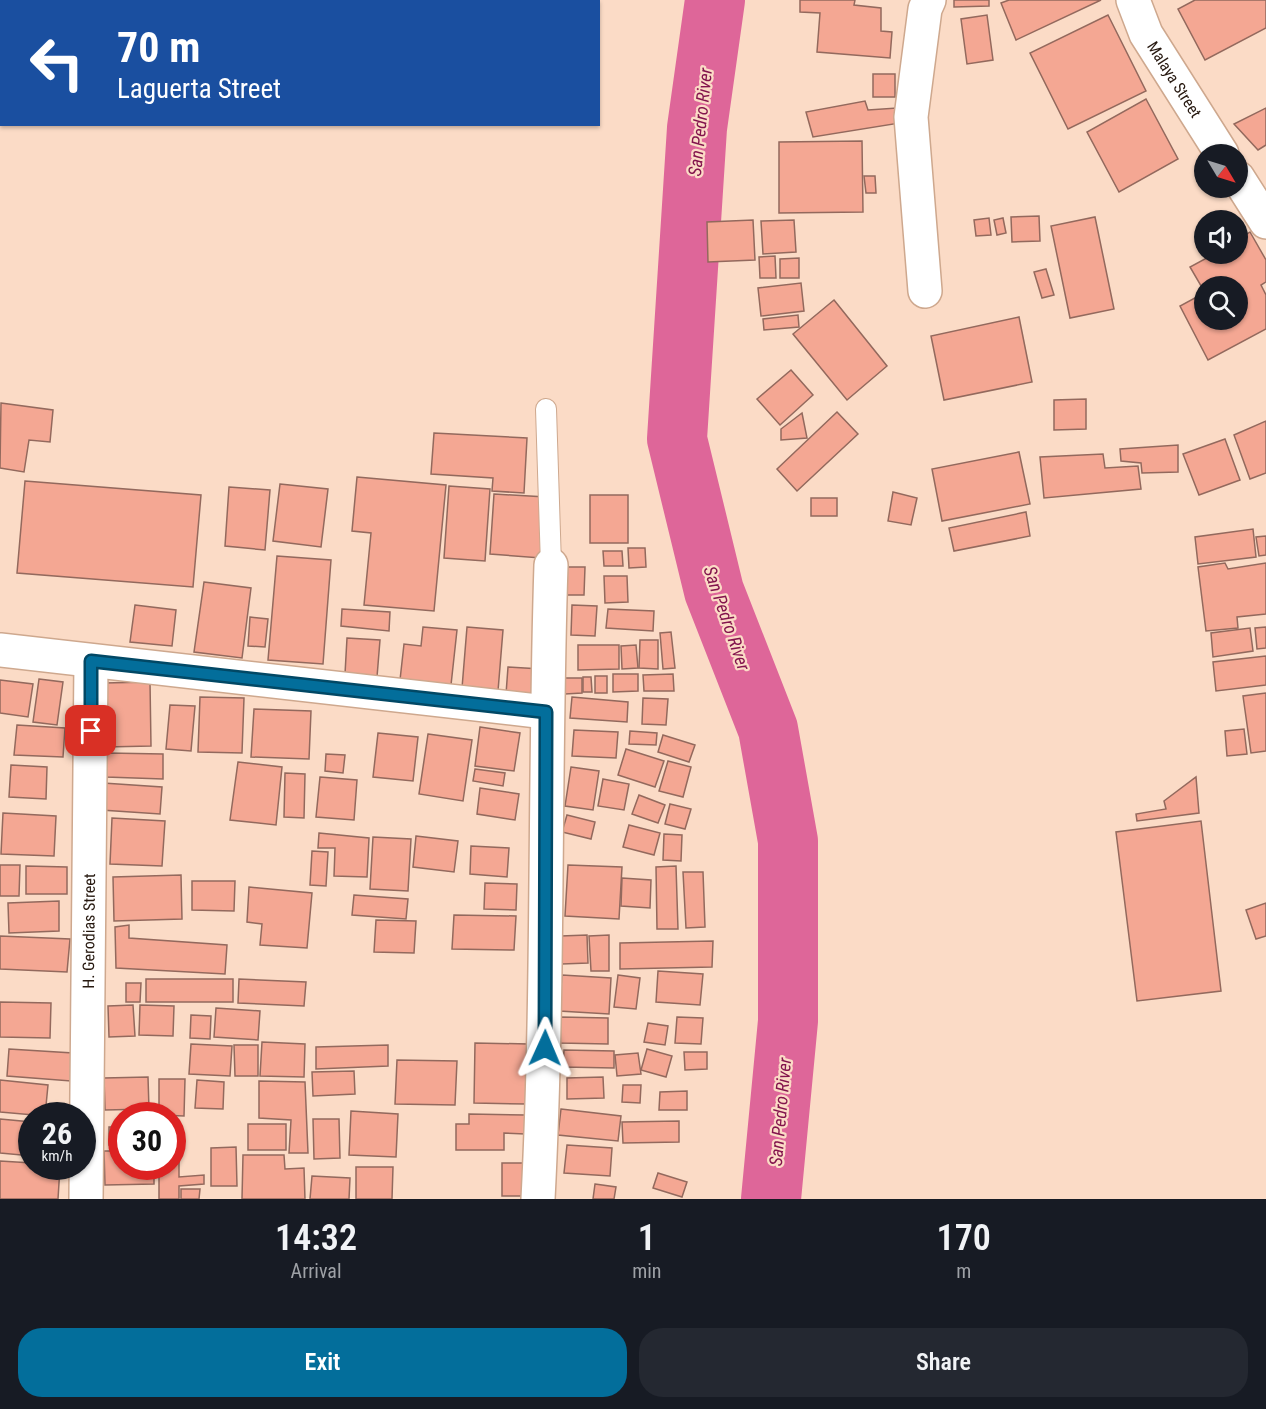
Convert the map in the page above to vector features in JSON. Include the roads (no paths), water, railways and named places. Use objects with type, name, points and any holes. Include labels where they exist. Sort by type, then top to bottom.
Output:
[{"type":"street","points":[[925,291],[912,117],[925,9],[929,0]]},
{"type":"street","name":"Malaya Street","points":[[1134,0],[1146,34],[1216,144]]},
{"type":"street","points":[[1248,194],[1266,222]]},
{"type":"street","points":[[537,1199],[544,1071],[546,712],[551,565]]},
{"type":"street","points":[[0,650],[546,712]]},
{"type":"street","name":"H. Gerodias Street","points":[[86,1199],[91,661]]},
{"type":"lane","points":[[546,409],[551,565]]},
{"type":"waterway","name":"San Pedro River","points":[[715,0],[697,128],[677,439],[714,591],[768,729],[788,841],[788,1021],[771,1199]]}]
